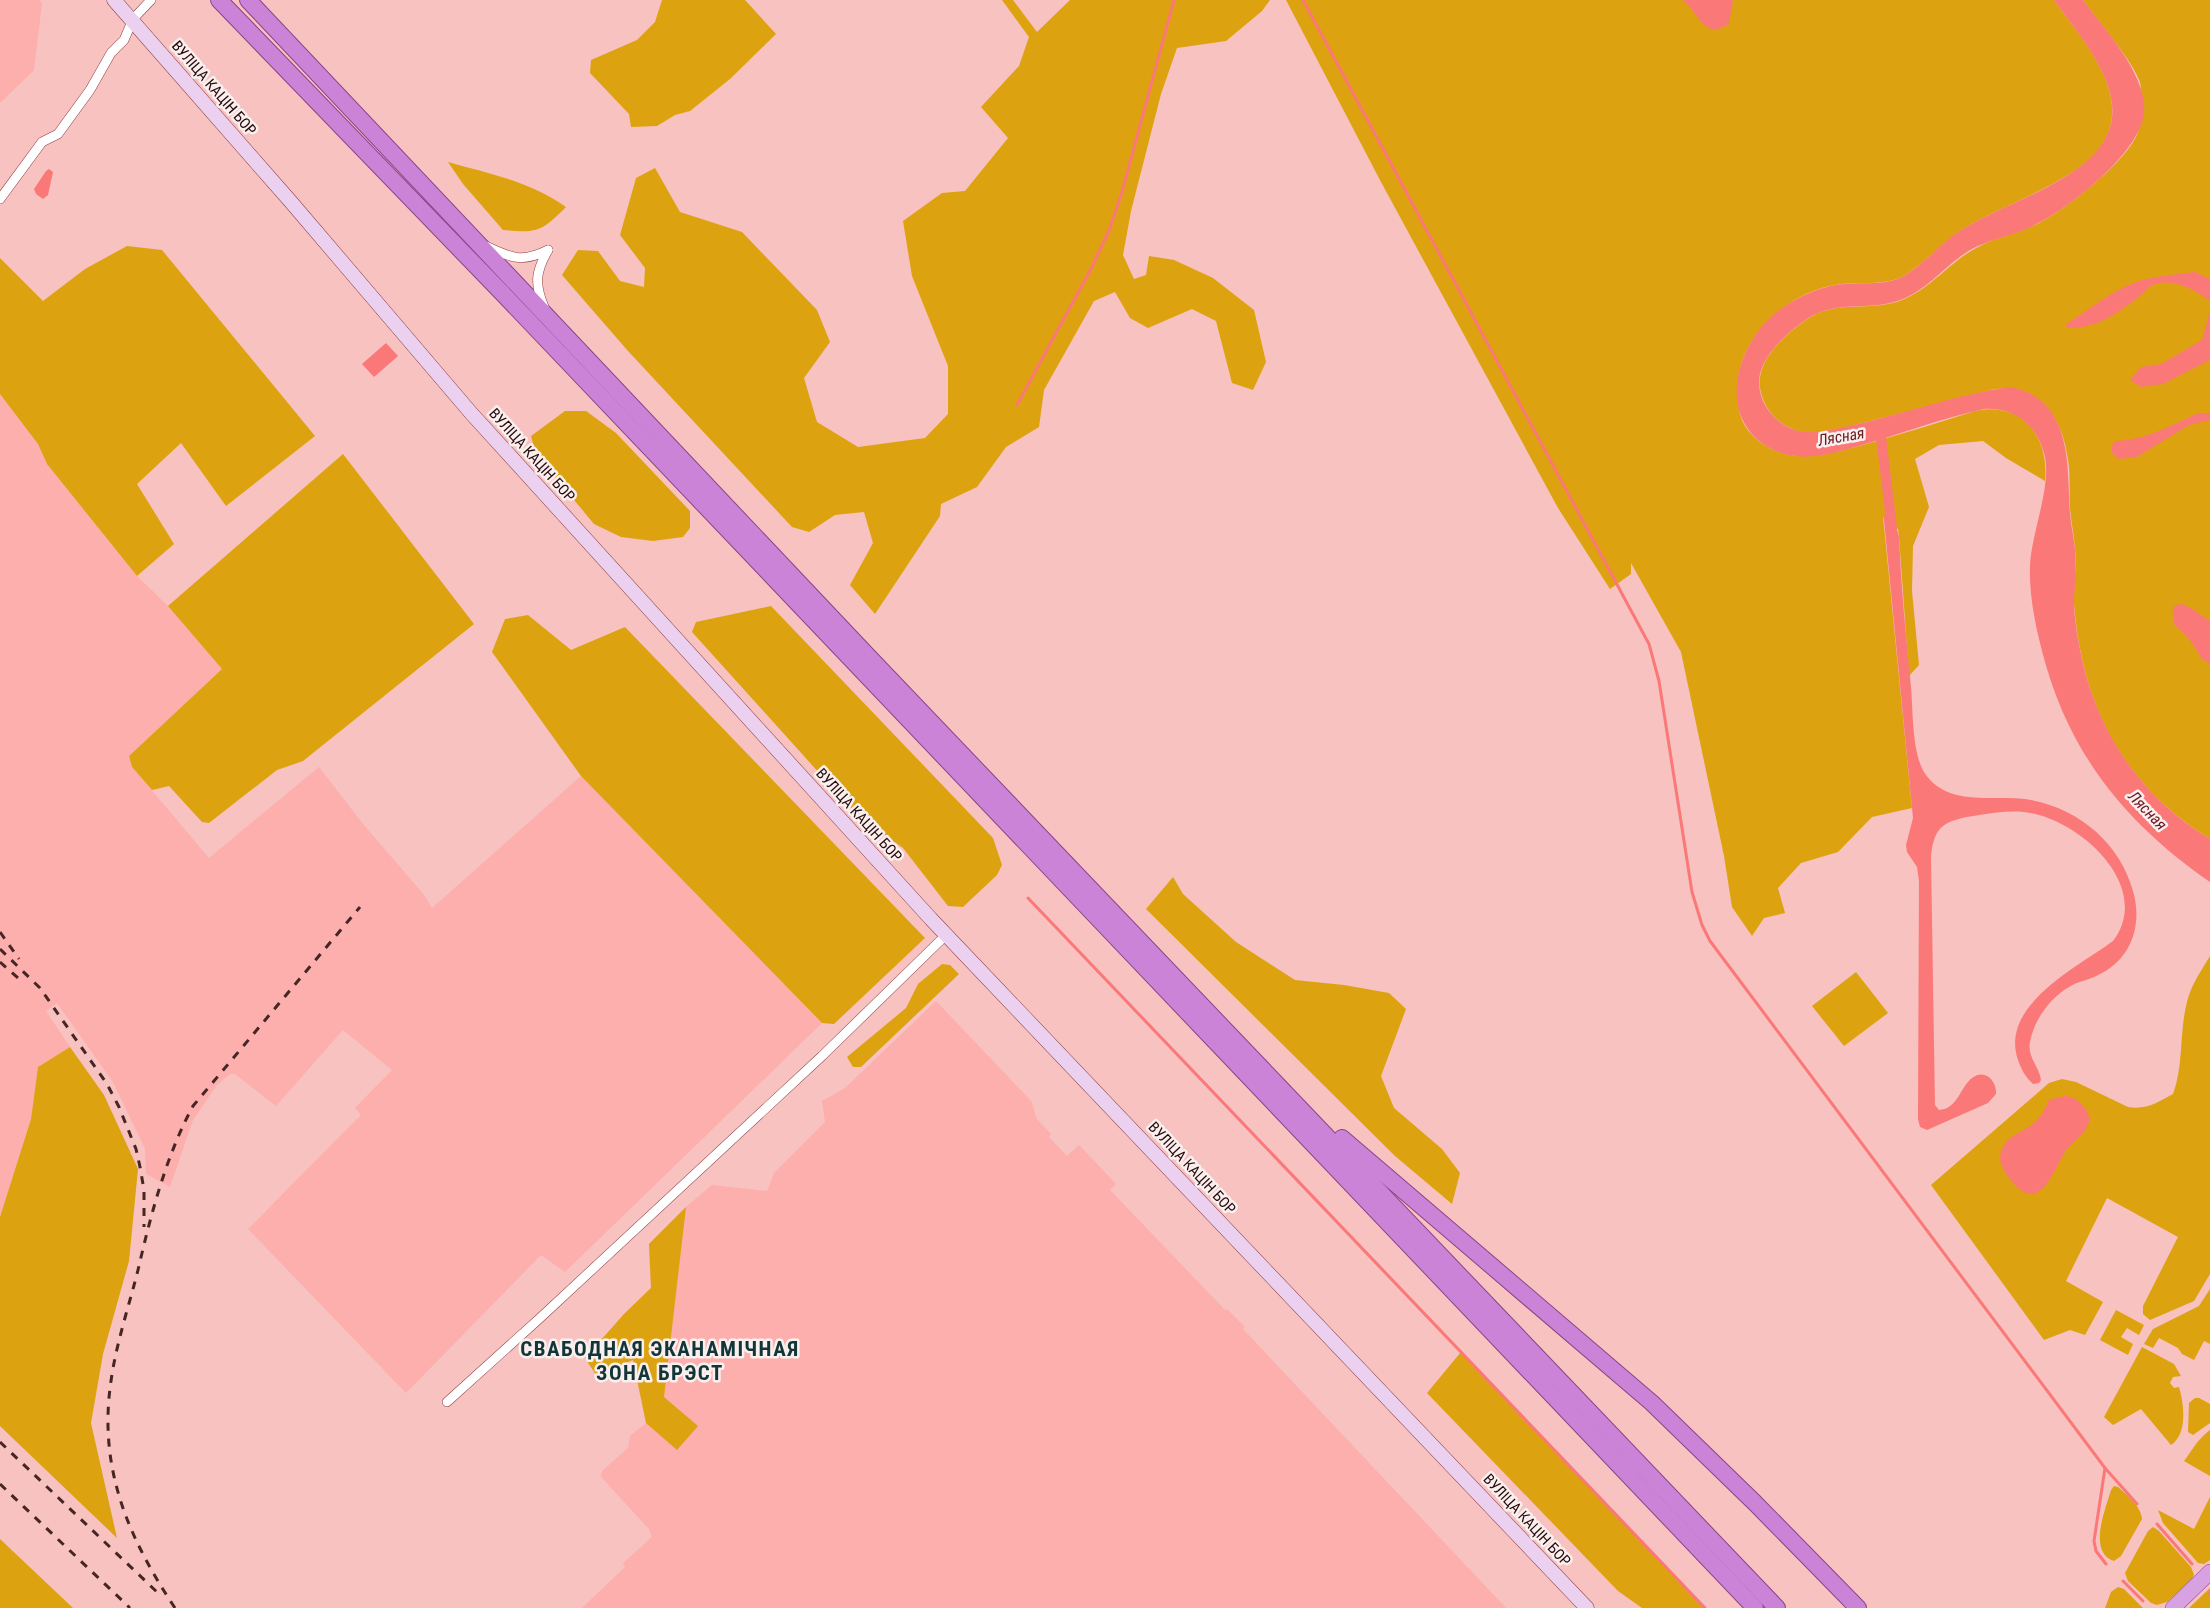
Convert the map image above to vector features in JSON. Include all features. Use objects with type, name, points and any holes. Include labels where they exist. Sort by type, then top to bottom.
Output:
[{"type":"highway","points":[[219,0],[524,315],[1755,1608]]},
{"type":"highway","points":[[248,0],[1777,1608]]},
{"type":"highway","points":[[1262,1068],[1652,1403],[1858,1608]]},
{"type":"main road","name":"ВУЛІЦА КАЦІН БОР","points":[[114,0],[133,19],[471,413],[946,935],[1587,1608]]},
{"type":"main road","points":[[2173,1608],[2210,1572]]},
{"type":"street","points":[[0,199],[42,142],[58,134],[90,90],[111,53],[124,40],[133,19],[151,0]]},
{"type":"street","points":[[476,242],[512,257],[525,259],[548,250],[537,273],[537,284],[550,320]]},
{"type":"street","points":[[447,1402],[875,1006],[946,935]]},
{"type":"shaded area","points":[[0,0],[39,0],[42,3],[34,70],[0,103]]},
{"type":"shaded area","points":[[662,0],[745,0],[776,34],[730,79],[690,111],[675,115],[657,126],[631,127],[629,114],[590,73],[591,60],[637,40],[655,22]]},
{"type":"shaded area","points":[[1002,0],[1013,0],[1037,32],[1070,0],[1270,0],[1262,11],[1226,41],[1177,48],[1161,94],[1131,211],[1123,255],[1134,279],[1146,275],[1149,256],[1174,260],[1213,278],[1254,310],[1266,362],[1253,390],[1232,383],[1216,321],[1192,309],[1148,328],[1130,318],[1115,292],[1094,301],[1044,390],[1039,427],[1006,447],[977,487],[941,504],[940,516],[875,614],[850,585],[873,543],[864,512],[835,515],[809,532],[792,527],[628,351],[562,275],[578,250],[598,251],[620,281],[644,287],[645,268],[620,235],[636,178],[655,168],[680,212],[742,232],[817,310],[830,342],[804,378],[817,422],[858,447],[925,438],[948,414],[948,366],[912,276],[903,221],[942,193],[965,191],[1008,138],[981,107],[1019,66],[1029,37]]},
{"type":"shaded area","points":[[1286,0],[2054,0],[2090,49],[2100,67],[2108,85],[2112,104],[2111,123],[2104,142],[2093,156],[2077,169],[1973,223],[1900,278],[1841,284],[1800,297],[1766,323],[1745,354],[1739,372],[1737,390],[1741,417],[1756,439],[1781,453],[1807,456],[1834,452],[1975,411],[1992,409],[2007,411],[2030,425],[2037,436],[2045,465],[2045,481],[2006,458],[1983,441],[1939,445],[1915,459],[1929,507],[1913,546],[1912,591],[1919,665],[1909,676],[1898,529],[1883,516],[1912,808],[1872,817],[1838,852],[1801,863],[1778,888],[1785,913],[1764,918],[1752,936],[1732,907],[1724,856],[1681,652],[1631,563],[1631,574],[1610,589],[1558,508],[1381,182]]},
{"type":"shaded area","points":[[2083,0],[2210,0],[2210,839],[2189,825],[2151,792],[2121,753],[2098,709],[2089,685],[2076,624],[2075,556],[2068,461],[2059,427],[2053,415],[2044,405],[2035,397],[2023,392],[1995,389],[1843,428],[1810,433],[1792,429],[1777,419],[1766,405],[1760,388],[1760,377],[1767,358],[1781,340],[1806,320],[1830,309],[1889,304],[1913,295],[1970,252],[2051,216],[2095,183],[2132,144],[2139,129],[2140,82],[2122,52]]},
{"type":"shaded area","points":[[448,162],[523,184],[566,207],[551,222],[538,229],[532,231],[503,230],[463,184]]},
{"type":"shaded area","points":[[127,246],[162,250],[315,436],[226,506],[181,443],[137,484],[174,544],[137,576],[47,464],[38,444],[0,394],[0,258],[43,301],[85,269]]},
{"type":"shaded area","points":[[0,394],[38,444],[47,464],[137,576],[168,606],[222,669],[129,756],[132,767],[209,858],[319,767],[363,824],[425,896],[432,908],[581,776],[822,1023],[565,1272],[541,1255],[406,1393],[248,1229],[361,1115],[355,1108],[392,1070],[343,1030],[276,1106],[235,1074],[230,1074],[217,1085],[193,1120],[170,1187],[146,1174],[145,1149],[113,1082],[57,1003],[46,1011],[70,1047],[38,1067],[31,1119],[0,1217]]},
{"type":"shaded area","points":[[565,411],[586,411],[616,433],[690,511],[690,528],[683,537],[653,541],[621,537],[594,524],[536,454],[531,436]]},
{"type":"shaded area","points":[[343,454],[474,624],[303,761],[277,770],[209,823],[202,822],[169,786],[152,790],[132,767],[129,756],[222,669],[168,606]]},
{"type":"shaded area","points":[[771,606],[993,838],[1002,865],[997,875],[963,907],[948,906],[903,848],[858,816],[692,632],[696,622]]},
{"type":"shaded area","points":[[528,615],[571,650],[625,627],[925,938],[834,1024],[822,1023],[581,776],[492,652],[505,619]]},
{"type":"shaded area","points":[[1173,877],[1183,894],[1236,942],[1295,980],[1389,993],[1406,1009],[1381,1076],[1394,1108],[1442,1149],[1460,1173],[1452,1204],[1395,1156],[1146,909]]},
{"type":"shaded area","points":[[2210,956],[2210,1274],[2194,1301],[2150,1320],[2143,1314],[2143,1306],[2178,1237],[2107,1198],[2066,1281],[2103,1302],[2085,1335],[2070,1330],[2044,1340],[1931,1185],[2049,1083],[2062,1079],[2076,1082],[2128,1107],[2135,1108],[2152,1105],[2173,1094],[2179,1072],[2187,1002]]},
{"type":"shaded area","points":[[942,964],[950,965],[959,974],[861,1067],[853,1067],[847,1057],[906,1008],[918,984]]},
{"type":"shaded area","points":[[1856,972],[1888,1013],[1844,1046],[1812,1006]]},
{"type":"shaded area","points":[[936,1001],[1032,1102],[1036,1118],[1051,1134],[1049,1137],[1067,1156],[1079,1145],[1116,1184],[1110,1190],[1225,1310],[1227,1309],[1245,1327],[1243,1329],[1506,1608],[582,1608],[625,1567],[623,1563],[652,1537],[649,1529],[601,1477],[602,1471],[628,1448],[630,1436],[646,1423],[624,1314],[651,1288],[649,1244],[712,1185],[767,1191],[774,1173],[825,1122],[822,1101],[845,1088]]},
{"type":"shaded area","points":[[70,1047],[104,1095],[138,1169],[129,1261],[103,1354],[91,1423],[117,1538],[0,1426],[0,1217],[31,1119],[38,1067]]},
{"type":"shaded area","points":[[686,1207],[664,1397],[698,1426],[677,1450],[646,1423],[633,1360],[596,1375],[585,1358],[624,1314],[651,1288],[649,1244]]},
{"type":"shaded area","points":[[2210,1289],[2210,1344],[2204,1341],[2194,1360],[2159,1338],[2153,1348],[2144,1344],[2153,1329],[2199,1306]]},
{"type":"shaded area","points":[[2116,1310],[2144,1325],[2139,1335],[2127,1328],[2121,1337],[2133,1344],[2128,1355],[2100,1340]]},
{"type":"shaded area","points":[[2142,1347],[2174,1364],[2181,1376],[2173,1377],[2170,1383],[2174,1388],[2179,1387],[2183,1410],[2180,1434],[2171,1445],[2141,1409],[2113,1425],[2104,1417]]},
{"type":"shaded area","points":[[1461,1352],[1706,1608],[1642,1608],[1618,1591],[1427,1393]]},
{"type":"shaded area","points":[[2195,1398],[2210,1404],[2210,1423],[2193,1435],[2188,1432],[2189,1403]]},
{"type":"shaded area","points":[[2210,1430],[2210,1476],[2184,1461],[2198,1441]]},
{"type":"shaded area","points":[[2114,1486],[2133,1501],[2142,1519],[2121,1556],[2114,1561],[2101,1549],[2100,1529]]},
{"type":"shaded area","points":[[2210,1497],[2210,1560],[2204,1564],[2198,1563],[2163,1523],[2158,1510],[2194,1529]]},
{"type":"shaded area","points":[[2153,1527],[2191,1567],[2194,1575],[2167,1602],[2157,1605],[2151,1603],[2128,1581],[2125,1573],[2148,1531]]},
{"type":"shaded area","points":[[0,1539],[73,1608],[0,1608]]},
{"type":"shaded area","points":[[2118,1587],[2124,1589],[2143,1608],[2105,1608],[2111,1592]]},
{"type":"shaded area","points":[[2210,1588],[2210,1608],[2189,1608]]},
{"type":"water","points":[[1683,0],[1733,0],[1729,23],[1721,28],[1709,28]]},
{"type":"water","name":"Лясная","points":[[2054,0],[2083,0],[2125,56],[2134,73],[2144,104],[2143,119],[2137,135],[2126,151],[2095,183],[2058,211],[2026,229],[1970,250],[1910,296],[1876,305],[1830,309],[1807,319],[1782,339],[1767,358],[1759,377],[1760,390],[1763,401],[1779,421],[1801,431],[1814,432],[1881,418],[1954,398],[2010,387],[2031,394],[2046,405],[2056,419],[2066,455],[2075,550],[2076,630],[2090,687],[2112,739],[2144,784],[2186,823],[2210,839],[2210,882],[2152,835],[2126,810],[2104,783],[2067,722],[2053,688],[2037,630],[2030,587],[2031,553],[2044,494],[2046,465],[2040,443],[2022,419],[2005,411],[1984,409],[1844,450],[1804,457],[1781,453],[1767,447],[1750,432],[1739,411],[1737,396],[1741,364],[1756,334],[1778,311],[1801,297],[1827,287],[1892,281],[1900,278],[1958,232],[2062,179],[2096,152],[2107,135],[2112,117],[2112,100],[2098,64],[2088,46]]},
{"type":"water","points":[[49,169],[53,172],[48,195],[43,199],[36,194],[34,189]]},
{"type":"water","points":[[2195,272],[2210,279],[2210,301],[2184,286],[2170,283],[2155,284],[2107,319],[2088,326],[2067,328],[2066,324],[2129,285],[2153,278]]},
{"type":"water","points":[[2210,311],[2210,360],[2163,384],[2141,387],[2130,380],[2141,367],[2161,364],[2202,340]]},
{"type":"water","points":[[386,343],[398,356],[374,377],[362,364]]},
{"type":"water","points":[[2198,413],[2210,413],[2210,420],[2189,425],[2137,457],[2119,459],[2112,453],[2111,448],[2115,441],[2147,435]]},
{"type":"water","points":[[1888,513],[1893,515],[1899,537],[1914,731],[1917,754],[1924,772],[1933,783],[1957,795],[2025,799],[2062,809],[2078,818],[2107,842],[2118,857],[2127,873],[2136,904],[2132,940],[2119,960],[2098,975],[2076,983],[2055,997],[2039,1018],[2032,1034],[2030,1047],[2041,1080],[2033,1084],[2024,1073],[2018,1060],[2015,1040],[2020,1022],[2030,1005],[2045,990],[2113,941],[2123,921],[2125,901],[2119,882],[2109,863],[2094,847],[2058,822],[2039,815],[2002,812],[1979,815],[1951,822],[1939,830],[1932,846],[1931,858],[1935,1105],[1939,1110],[1950,1106],[1968,1082],[1981,1074],[1986,1075],[1992,1081],[1996,1094],[1988,1103],[1927,1130],[1920,1127],[1918,1119],[1919,881],[1917,867],[1907,852],[1906,845],[1913,818],[1883,516]]},
{"type":"water","points":[[2182,604],[2210,621],[2210,664],[2202,659],[2190,640],[2174,624],[2173,608]]},
{"type":"water","points":[[2065,1096],[2076,1099],[2084,1107],[2088,1114],[2088,1126],[2065,1152],[2043,1188],[2036,1193],[2029,1194],[2019,1189],[2009,1178],[2000,1161],[2002,1149],[2013,1137],[2037,1120],[2049,1100]]},
{"type":"waterway","points":[[1017,405],[1092,267],[1110,228],[1122,192],[1174,0]]},
{"type":"waterway","points":[[1303,0],[1649,644],[1659,681],[1692,892],[1702,925],[1710,941],[2105,1468],[2137,1504]]},
{"type":"waterway","points":[[1880,429],[1892,528]]},
{"type":"waterway","points":[[1028,898],[1705,1608]]},
{"type":"waterway","points":[[2105,1468],[2094,1541],[2096,1551],[2106,1564]]},
{"type":"waterway","points":[[2157,1524],[2192,1564]]},
{"type":"waterway","points":[[2123,1581],[2143,1601]]},
{"type":"railway","points":[[175,1608],[143,1555],[131,1528],[113,1472],[109,1443],[108,1413],[113,1367],[148,1228],[167,1165],[193,1106],[360,907]]},
{"type":"railway","points":[[0,932],[19,959]]},
{"type":"railway","points":[[0,949],[40,988],[107,1084],[119,1107],[136,1149],[140,1167],[144,1190],[144,1227]]},
{"type":"railway","points":[[0,962],[18,978]]},
{"type":"railway","points":[[0,1442],[158,1593]]},
{"type":"railway","points":[[0,1484],[130,1608]]},
{"type":"district","name":"СВАБОДНАЯ ЭКАНАМІЧНАЯ ЗОНА БРЭСТ","points":[[660,1361]]}]
